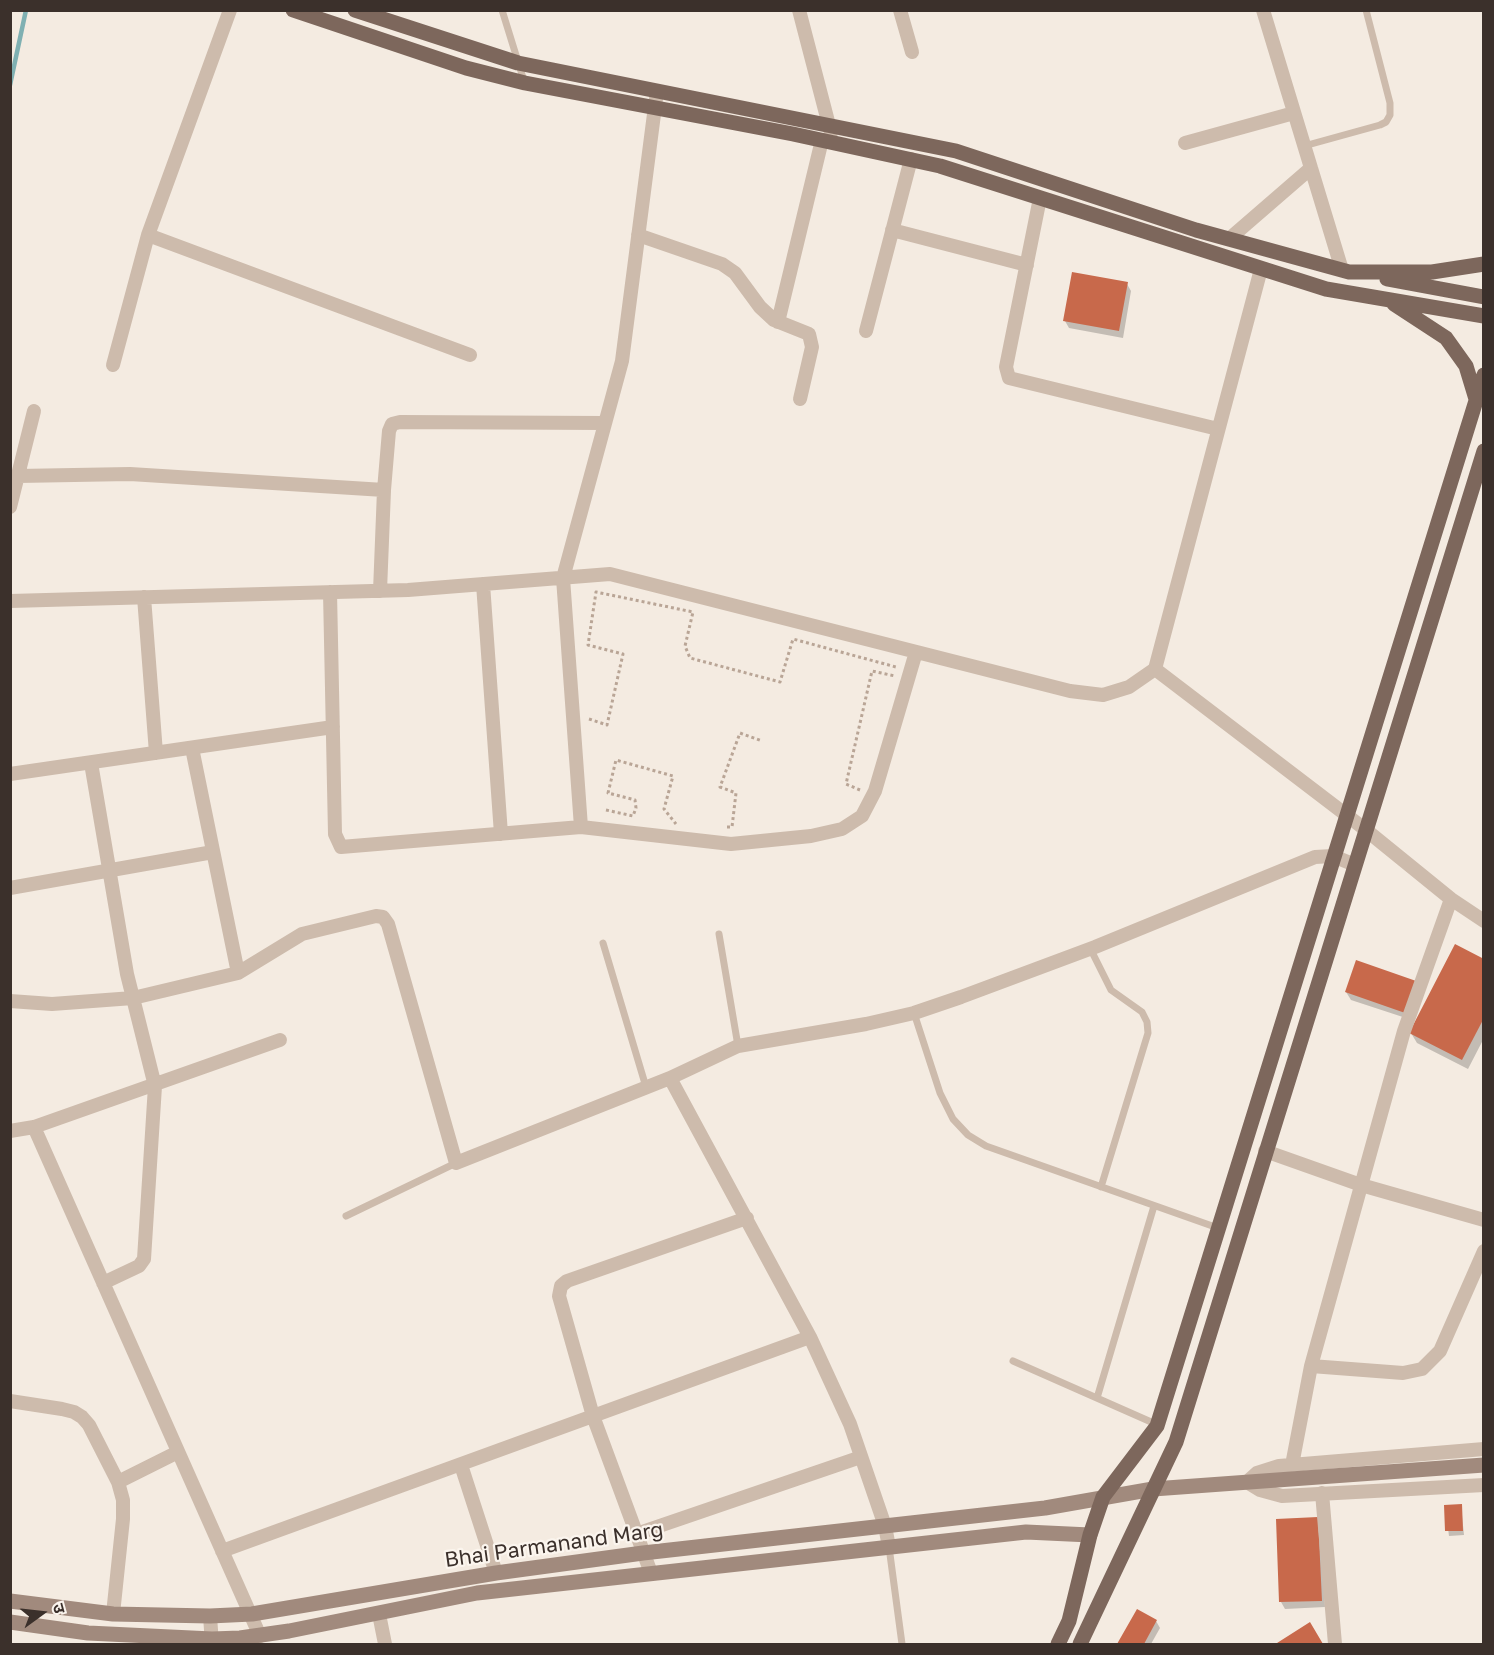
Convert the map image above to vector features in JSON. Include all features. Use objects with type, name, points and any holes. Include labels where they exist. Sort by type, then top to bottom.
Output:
[{"type":"main road","points":[[293,10],[466,68],[525,83],[655,109],[828,137],[956,151],[1229,239],[1346,271],[1484,297]]},
{"type":"main road","points":[[355,10],[518,63],[657,91],[912,159],[1326,289],[1484,316]]},
{"type":"main road","points":[[1346,271],[1432,273],[1484,264]]},
{"type":"main road","points":[[1385,299],[1446,338],[1466,366],[1476,399]]},
{"type":"main road","points":[[1058,1644],[1070,1622],[1090,1535],[1103,1497],[1158,1425],[1484,375]]},
{"type":"main road","points":[[1080,1644],[1176,1442],[1484,451]]},
{"type":"street","points":[[112,365],[148,235],[230,10]]},
{"type":"street","points":[[778,322],[828,137],[799,10]]},
{"type":"street","points":[[900,10],[912,52]]},
{"type":"street","points":[[1263,10],[1304,146],[1346,271]]},
{"type":"street","points":[[581,827],[563,578],[622,361],[657,91]]},
{"type":"street","points":[[1185,143],[1294,113]]},
{"type":"street","points":[[866,331],[912,159]]},
{"type":"street","points":[[1229,239],[1311,168]]},
{"type":"street","points":[[1040,198],[1006,367],[1009,378],[1218,429]]},
{"type":"street","points":[[892,230],[1027,265]]},
{"type":"street","points":[[148,235],[470,355]]},
{"type":"street","points":[[639,235],[722,264],[735,273],[760,307],[778,322],[803,330],[812,340],[800,399]]},
{"type":"street","points":[[10,601],[380,591],[610,574],[1070,691],[1103,695],[1129,687],[1155,669],[1261,269]]},
{"type":"street","points":[[10,507],[34,411]]},
{"type":"street","points":[[380,591],[389,430],[396,423],[604,423]]},
{"type":"street","points":[[18,476],[160,475],[319,488],[384,490]]},
{"type":"street","points":[[483,584],[501,834]]},
{"type":"street","points":[[330,592],[335,834],[341,847],[581,827],[731,844],[842,830],[862,816],[875,791],[916,652]]},
{"type":"street","points":[[144,597],[156,753]]},
{"type":"street","points":[[1155,669],[1366,830],[1451,899],[1484,921]]},
{"type":"street","points":[[10,774],[333,726]]},
{"type":"street","points":[[192,748],[238,973]]},
{"type":"street","points":[[91,763],[133,998],[155,1086],[144,1259],[139,1266],[103,1283]]},
{"type":"street","points":[[10,888],[213,852]]},
{"type":"street","points":[[10,1000],[52,1004],[133,998],[238,973],[302,934],[376,916],[386,920],[456,1163],[670,1078],[738,1046],[914,1013],[1090,948],[1283,868],[1315,857],[1333,856],[1355,865]]},
{"type":"street","points":[[1292,1464],[1311,1366],[1404,1031],[1451,899]]},
{"type":"street","points":[[10,1131],[34,1127],[280,1040]]},
{"type":"street","points":[[670,1078],[810,1337],[861,1456],[885,1526],[889,1547]]},
{"type":"street","points":[[34,1127],[260,1636]]},
{"type":"street","points":[[1265,1151],[1361,1185],[1484,1220]]},
{"type":"street","points":[[651,1574],[593,1416],[559,1296],[561,1286],[578,1277],[747,1218]]},
{"type":"street","points":[[1311,1366],[1403,1373],[1422,1369],[1440,1351],[1484,1251]]},
{"type":"street","points":[[222,1551],[810,1337]]},
{"type":"street","points":[[10,1401],[62,1409],[82,1417],[89,1425],[118,1482],[123,1519],[113,1614]]},
{"type":"street","points":[[1484,1449],[1292,1464],[1266,1469],[1247,1482],[1270,1494],[1484,1485]]},
{"type":"street","points":[[118,1482],[178,1452]]},
{"type":"street","points":[[636,1533],[861,1456]]},
{"type":"street","points":[[461,1465],[496,1573]]},
{"type":"street","name":"Bhai Parmanand Marg","points":[[10,1601],[113,1614],[210,1616],[252,1614],[496,1573],[643,1552],[1045,1508],[1154,1489],[1484,1465]]},
{"type":"street","points":[[1322,1493],[1335,1644]]},
{"type":"street","name":"Bhai Parmanand Marg","points":[[10,1622],[88,1633],[212,1642],[260,1636],[379,1614],[477,1593],[1026,1532],[1090,1535]]},
{"type":"street","points":[[379,1614],[385,1644]]},
{"type":"street","points":[[210,1616],[212,1642]]},
{"type":"lane","points":[[502,10],[525,83]]},
{"type":"lane","points":[[1304,146],[1380,125],[1386,122],[1390,115],[1390,103],[1366,10]]},
{"type":"lane","points":[[719,934],[738,1046]]},
{"type":"lane","points":[[603,943],[646,1087]]},
{"type":"lane","points":[[1090,948],[1111,990],[1142,1012],[1147,1022],[1148,1033],[1101,1187]]},
{"type":"lane","points":[[914,1013],[940,1093],[952,1119],[968,1135],[986,1146],[1220,1228]]},
{"type":"lane","points":[[346,1216],[456,1163]]},
{"type":"lane","points":[[1097,1398],[1154,1206]]},
{"type":"lane","points":[[1013,1361],[1158,1425]]},
{"type":"lane","points":[[889,1547],[902,1644]]},
{"type":"path","points":[[574,714],[607,724],[623,654],[588,645],[596,592],[693,612],[685,646],[690,658],[780,682],[793,639],[896,665],[895,676],[872,671],[846,784],[865,791]]},
{"type":"path","points":[[723,827],[732,827],[736,793],[720,787],[740,733],[762,741]]},
{"type":"path","points":[[606,810],[633,816],[636,808],[635,800],[608,793],[616,760],[673,776],[664,809],[678,826]]},
{"type":"building","points":[[1072,272],[1128,282],[1119,331],[1063,321]]},
{"type":"building","points":[[1455,944],[1484,959],[1484,1018],[1462,1060],[1409,1033]]},
{"type":"building","points":[[1356,960],[1419,982],[1408,1014],[1345,992]]},
{"type":"building","points":[[1462,1504],[1463,1531],[1445,1531],[1444,1505]]},
{"type":"building","points":[[1318,1517],[1322,1601],[1279,1602],[1276,1519]]},
{"type":"building","points":[[1137,1609],[1157,1620],[1144,1644],[1117,1644]]},
{"type":"building","points":[[1310,1622],[1323,1644],[1277,1644],[1277,1643]]},
{"type":"waterway","points":[[10,85],[26,10]]}]
